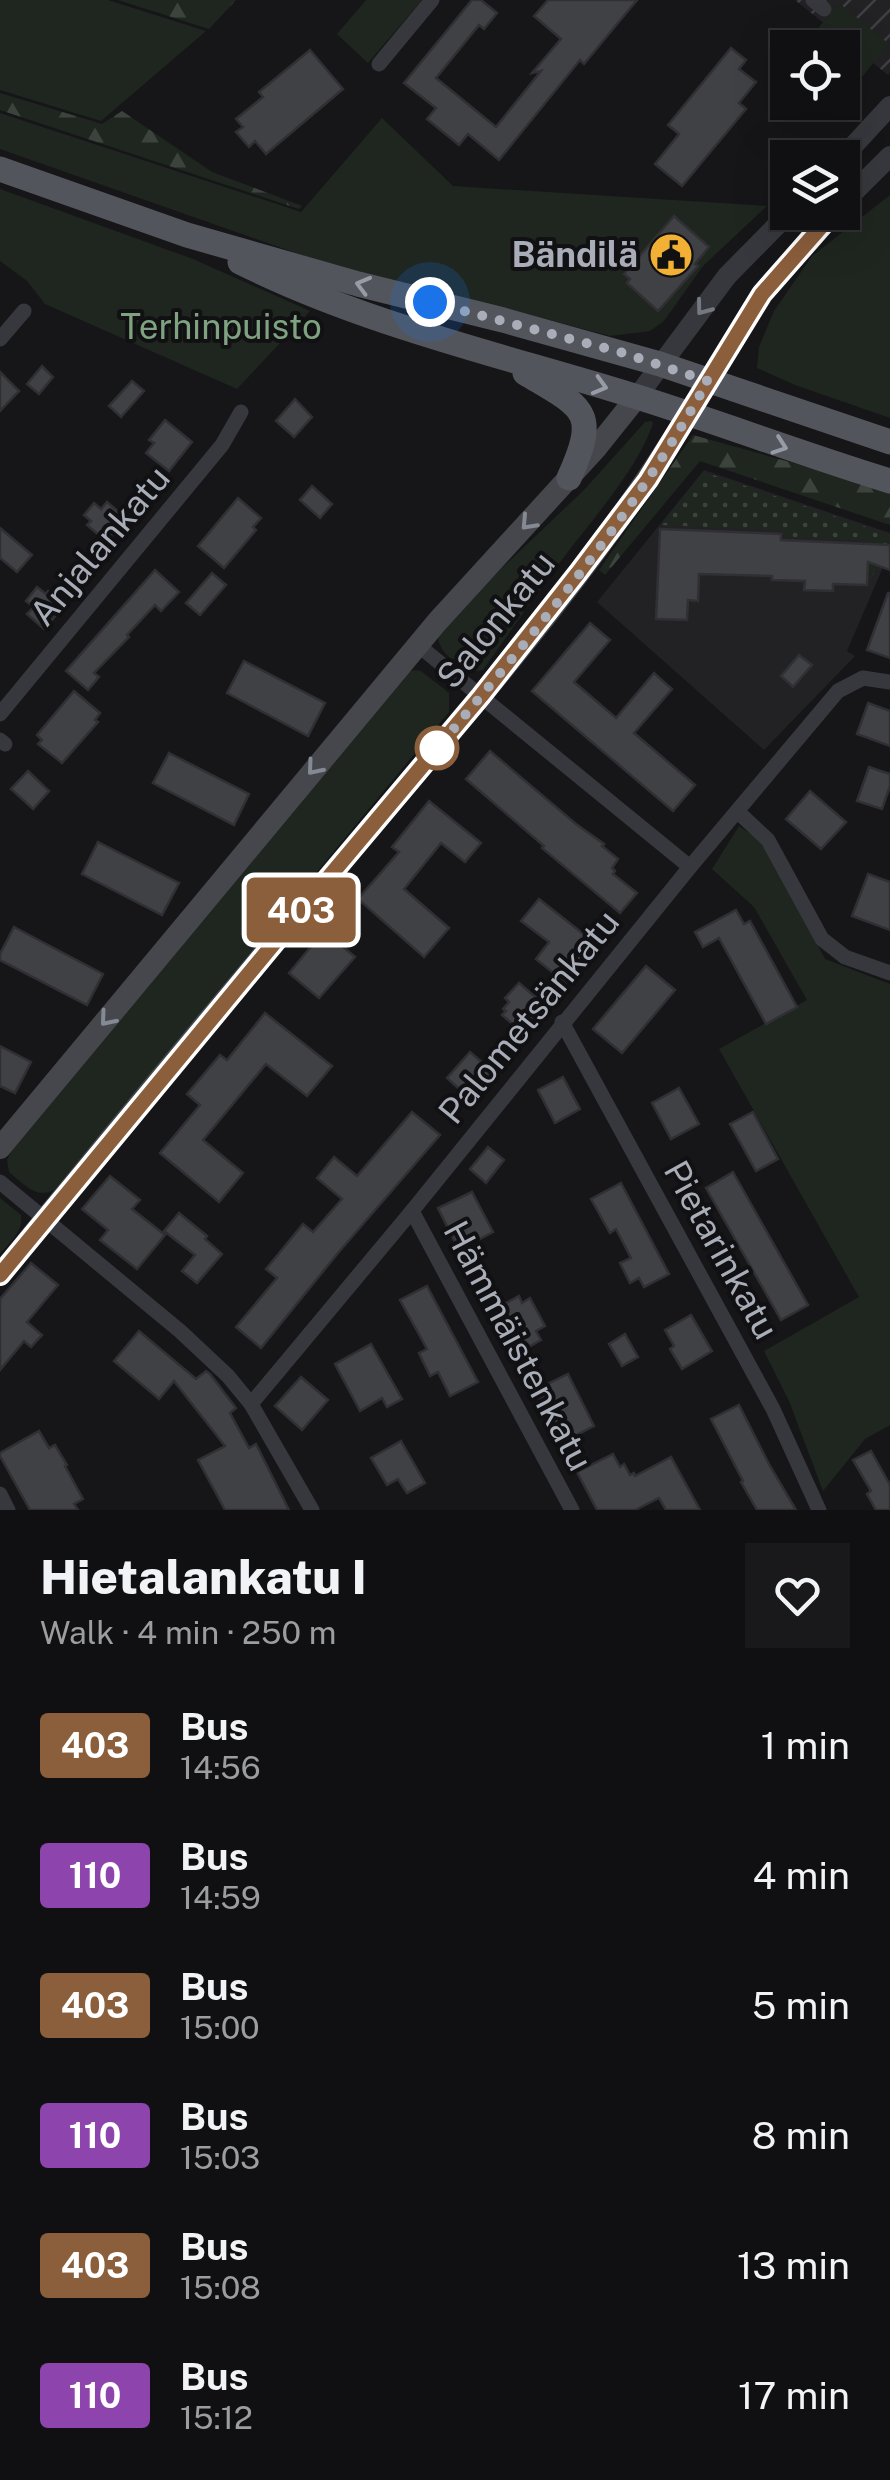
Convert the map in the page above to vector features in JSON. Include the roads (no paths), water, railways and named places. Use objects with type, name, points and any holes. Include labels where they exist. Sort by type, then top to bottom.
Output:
[{"type":"main road","points":[[0,169],[187,235],[660,364],[890,442]]},
{"type":"main road","points":[[187,235],[260,272],[347,308],[637,397],[890,482]]},
{"type":"main road","points":[[495,356],[564,396],[579,410],[586,434],[569,478]]},
{"type":"main road","name":"Salonkatu","points":[[0,1148],[436,622],[613,429],[637,397]]},
{"type":"main road","name":"Salonkatu","points":[[0,1275],[481,696],[621,517],[688,415]]},
{"type":"street","points":[[379,64],[432,0]]},
{"type":"street","points":[[859,140],[890,106]]},
{"type":"street","points":[[860,186],[890,156]]},
{"type":"street","points":[[637,397],[727,276],[772,230]]},
{"type":"street","points":[[688,415],[762,294],[818,230]]},
{"type":"street","points":[[0,339],[24,311]]},
{"type":"street","name":"Anjalankatu","points":[[0,714],[222,445],[240,412]]},
{"type":"street","points":[[418,645],[690,867]]},
{"type":"street","name":"Palometsänkatu","points":[[251,1404],[838,691],[862,678],[890,682]]},
{"type":"street","points":[[738,812],[768,840],[822,939],[845,956],[890,973]]},
{"type":"street","name":"Pietarinkatu","points":[[562,1022],[764,1392],[819,1510]]},
{"type":"street","points":[[0,1182],[180,1330],[228,1376],[251,1404],[312,1510]]},
{"type":"street","name":"Hämmäistenkatu","points":[[412,1211],[572,1510]]},
{"type":"street","points":[[0,1494],[8,1510]]},
{"type":"place","name":"Bändilä","points":[[671,255]]},
{"type":"park label","name":"Terhinpuisto","points":[[221,327]]}]
